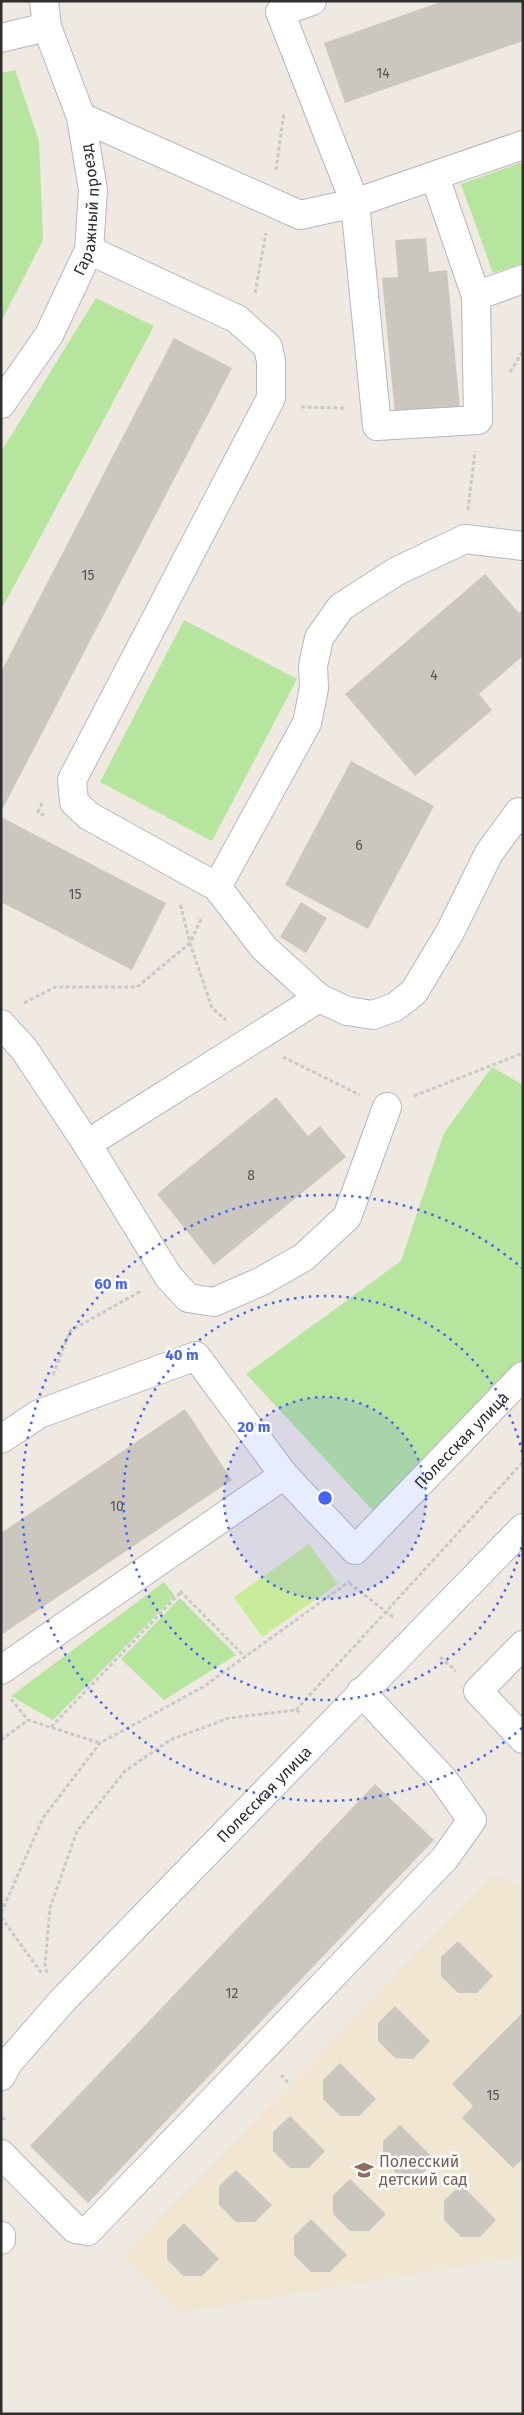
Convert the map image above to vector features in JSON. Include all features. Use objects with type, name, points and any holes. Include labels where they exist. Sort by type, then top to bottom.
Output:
[{"type":"street","points":[[312,1],[278,6],[355,203],[377,426],[478,420],[476,296],[435,177]]},
{"type":"street","points":[[1,38],[45,14]]},
{"type":"street","name":"Гаражный проезд","points":[[1,404],[49,335],[89,250],[93,190],[81,117],[45,14]]},
{"type":"street","points":[[81,117],[300,215],[355,203],[435,177],[523,145]]},
{"type":"street","points":[[89,250],[237,319],[268,347],[272,362],[271,398],[72,780],[74,802],[89,816],[217,887],[264,948],[319,998],[347,1011],[374,1015],[395,1007],[414,992],[450,932],[489,852],[522,811]]},
{"type":"street","points":[[476,296],[523,279]]},
{"type":"street","points":[[217,887],[307,723],[314,688],[313,666],[319,638],[341,608],[397,571],[464,539],[523,546]]},
{"type":"street","points":[[87,1144],[319,998]]},
{"type":"street","points":[[9,1016],[24,1049],[87,1144],[168,1276],[188,1298],[214,1302],[262,1281],[304,1257],[347,1217],[387,1107]]},
{"type":"street","points":[[1,1439],[39,1414],[196,1356],[284,1475],[3,1681]]},
{"type":"street","name":"Полесская улица","points":[[284,1475],[354,1550],[523,1376]]},
{"type":"street","name":"Полесская улица","points":[[4,2064],[57,1993],[328,1726],[523,1528]]},
{"type":"street","points":[[523,1645],[478,1691],[523,1739]]},
{"type":"street","points":[[1,2154],[75,2229],[88,2231],[445,1858],[472,1820],[443,1779],[361,1692]]},
{"type":"path","points":[[249,328],[271,202],[285,105]]},
{"type":"path","points":[[266,407],[376,408]]},
{"type":"path","points":[[9,1016],[55,987],[137,987],[190,943],[217,887]]},
{"type":"path","points":[[190,943],[212,1008],[249,1041]]},
{"type":"path","points":[[39,1414],[70,1331],[168,1276]]},
{"type":"path","points":[[296,1710],[523,1462]]},
{"type":"path","points":[[1,1914],[43,1818],[100,1743],[203,1687],[355,1578]]},
{"type":"path","points":[[176,1587],[245,1657]]},
{"type":"path","points":[[51,1727],[181,1592]]},
{"type":"path","points":[[3,1681],[28,1720],[100,1743]]},
{"type":"path","points":[[57,1993],[45,1965],[50,1908],[77,1831],[125,1771],[170,1740],[229,1718],[296,1710],[328,1726]]},
{"type":"path","points":[[1,1740],[28,1720]]},
{"type":"path","points":[[1,1917],[57,1993]]},
{"type":"path","points":[[9,2125],[3,2118],[11,2110]]},
{"type":"shaded area","name":"Полесский детский сад","points":[[492,1875],[523,1887],[523,2256],[180,2313],[123,2256]]},
{"type":"green space","points":[[15,70],[39,141],[43,240],[1,322],[1,73]]},
{"type":"green space","points":[[523,162],[523,263],[493,273],[461,184]]},
{"type":"green space","points":[[96,298],[154,326],[1,610],[1,452]]},
{"type":"green space","points":[[184,620],[297,679],[212,841],[100,782]]},
{"type":"green space","points":[[492,1067],[523,1085],[523,1368],[376,1514],[246,1374],[401,1261],[444,1133]]},
{"type":"green space","points":[[309,1544],[338,1584],[262,1637],[234,1597]]},
{"type":"green space","points":[[164,1582],[175,1596],[53,1720],[11,1696]]},
{"type":"green space","points":[[180,1598],[236,1655],[164,1700],[121,1659]]},
{"type":"building","points":[[443,1],[523,1],[523,41],[345,103],[324,43]]},
{"type":"building","points":[[426,238],[429,272],[447,270],[460,409],[395,415],[382,278],[398,277],[395,240]]},
{"type":"building","points":[[174,338],[232,368],[1,812],[1,672]]},
{"type":"building","points":[[485,574],[519,613],[523,609],[523,656],[479,694],[492,710],[415,776],[345,694]]},
{"type":"building","points":[[351,761],[434,806],[368,929],[285,885]]},
{"type":"building","points":[[1,817],[166,903],[132,970],[1,902]]},
{"type":"building","points":[[301,902],[327,918],[306,953],[280,937]]},
{"type":"building","points":[[276,1097],[308,1136],[320,1126],[346,1157],[214,1265],[157,1194]]},
{"type":"building","points":[[185,1409],[232,1480],[1,1635],[1,1533]]},
{"type":"building","points":[[375,1784],[434,1840],[88,2203],[30,2146]]},
{"type":"building","points":[[458,1941],[493,1976],[477,1993],[458,1993],[441,1976],[441,1957]]},
{"type":"building","points":[[395,2006],[430,2041],[413,2059],[395,2058],[378,2041],[378,2023]]},
{"type":"building","points":[[523,2012],[523,2159],[513,2168],[462,2118],[473,2106],[452,2084]]},
{"type":"building","points":[[340,2063],[376,2099],[359,2116],[340,2116],[323,2099],[323,2080]]},
{"type":"building","points":[[290,2116],[325,2151],[309,2168],[290,2168],[273,2151],[273,2132]]},
{"type":"building","points":[[400,2125],[435,2160],[419,2177],[400,2177],[383,2160],[383,2141]]},
{"type":"building","points":[[236,2170],[272,2205],[255,2222],[236,2222],[219,2205],[219,2186]]},
{"type":"building","points":[[350,2179],[386,2214],[369,2231],[350,2231],[333,2214],[333,2195]]},
{"type":"building","points":[[461,2184],[496,2220],[480,2237],[461,2237],[444,2220],[444,2201]]},
{"type":"building","points":[[311,2219],[347,2255],[330,2272],[311,2272],[294,2255],[294,2236]]},
{"type":"building","points":[[184,2223],[219,2259],[202,2276],[183,2276],[167,2259],[167,2240]]},
{"type":"place","name":"Полесский детский сад","points":[[364,2170]]}]
